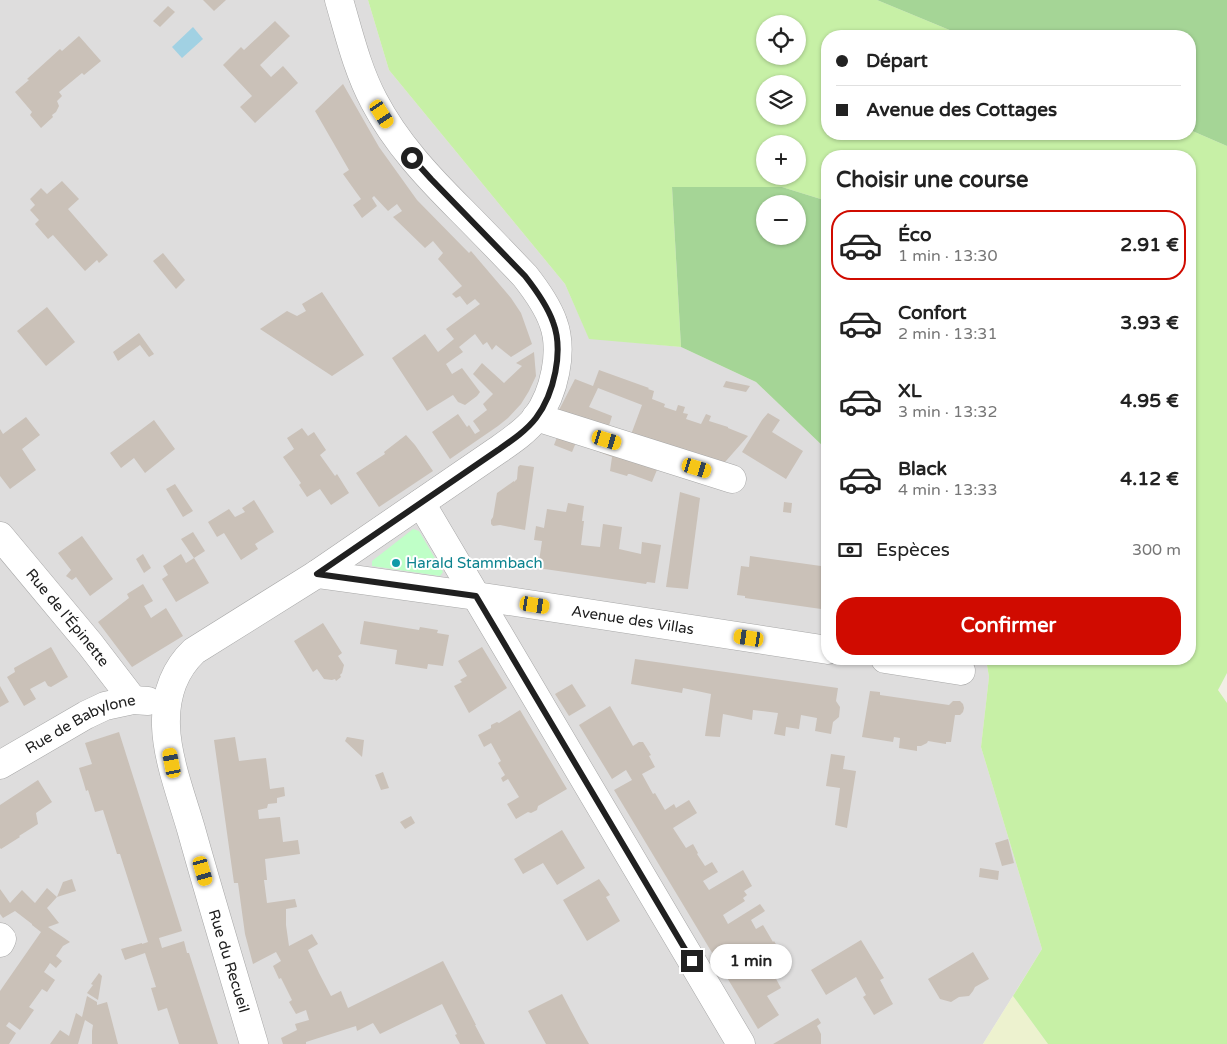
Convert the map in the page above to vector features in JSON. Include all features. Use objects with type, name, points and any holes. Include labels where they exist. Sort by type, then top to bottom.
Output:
[{"type":"street","name":"Rue du Recueil","points":[[254,1044],[172,763],[166,727],[167,702],[178,670],[194,651],[317,574],[523,431],[536,418],[544,406],[556,373],[558,356],[554,324],[539,294],[525,276],[412,158],[389,126],[360,70],[339,0]]},
{"type":"street","points":[[536,418],[732,479]]},
{"type":"street","points":[[421,503],[741,1044]]},
{"type":"street","name":"Rue de l'Épinette","points":[[0,536],[90,644],[133,700]]},
{"type":"street","name":"Avenue des Villas","points":[[317,574],[476,596],[821,649]]},
{"type":"street","points":[[926,665],[961,670]]},
{"type":"street","name":"Rue de Babylone","points":[[0,764],[105,706],[133,700],[167,702]]},
{"type":"street","points":[[0,937],[2,939],[0,943]]},
{"type":"shaded area","points":[[0,0],[368,0],[389,70],[565,284],[589,338],[681,347],[756,382],[821,444],[821,665],[987,665],[989,677],[981,747],[1042,949],[983,1044],[0,1044]]},
{"type":"green space","points":[[368,0],[877,0],[950,30],[821,30],[821,140],[1196,140],[1196,133],[1227,146],[1227,673],[1218,690],[1227,703],[1227,1044],[1048,1044],[1013,996],[1042,949],[981,747],[989,677],[987,665],[1196,665],[1196,150],[821,150],[821,199],[782,187],[672,187],[681,347],[589,339],[565,284],[389,70]]},
{"type":"green space","points":[[877,0],[1227,0],[1227,146],[1196,133],[1196,30],[950,30]]},
{"type":"green space","points":[[672,187],[782,187],[821,199],[821,444],[756,382],[681,347]]},
{"type":"green space","points":[[413,529],[419,531],[443,572],[440,576],[372,566],[372,561]]},
{"type":"green space","points":[[1013,996],[1048,1044],[983,1044]]},
{"type":"water","points":[[193,27],[203,39],[182,58],[172,47]]},
{"type":"building","points":[[203,0],[226,0],[214,11]]},
{"type":"building","points":[[168,6],[175,12],[160,27],[153,21]]},
{"type":"building","points":[[275,21],[290,36],[260,65],[271,77],[283,66],[298,83],[255,123],[240,107],[252,96],[223,65],[241,47],[244,50]]},
{"type":"building","points":[[79,36],[101,61],[84,75],[82,73],[59,92],[62,96],[57,101],[59,106],[56,112],[41,128],[30,115],[32,112],[15,92],[60,49],[62,51]]},
{"type":"building","points":[[343,84],[379,147],[417,200],[469,253],[471,251],[511,298],[521,313],[532,344],[511,357],[496,345],[492,350],[487,342],[483,345],[475,334],[459,347],[463,352],[446,364],[452,374],[462,368],[480,392],[465,405],[458,402],[453,395],[427,411],[392,358],[425,334],[438,352],[454,339],[446,329],[480,304],[475,299],[467,305],[460,296],[456,298],[452,294],[462,286],[438,259],[443,253],[433,241],[425,248],[393,217],[402,211],[397,204],[388,211],[374,196],[372,198],[377,206],[362,218],[353,205],[361,199],[343,174],[349,170],[315,111]]},
{"type":"building","points":[[62,181],[79,199],[68,209],[108,255],[99,263],[97,260],[85,271],[53,235],[48,239],[35,224],[39,220],[30,210],[35,205],[30,199],[41,188],[47,194]]},
{"type":"building","points":[[163,253],[185,280],[176,289],[153,261]]},
{"type":"building","points":[[322,292],[364,355],[332,376],[260,329],[287,311],[297,316],[306,311],[302,304]]},
{"type":"building","points":[[47,307],[75,342],[46,366],[17,331]]},
{"type":"building","points":[[139,333],[154,354],[149,357],[140,345],[118,361],[113,352]]},
{"type":"building","points":[[534,352],[536,376],[521,404],[498,426],[450,459],[432,432],[458,414],[467,427],[469,425],[475,434],[480,431],[473,421],[487,410],[483,404],[493,394],[473,374],[482,363],[504,383],[522,366],[516,363]]},
{"type":"building","points":[[599,370],[649,388],[654,391],[652,399],[665,404],[664,407],[676,411],[678,405],[685,407],[683,413],[688,414],[686,419],[701,424],[706,414],[711,416],[709,421],[748,436],[718,470],[629,440],[642,405],[598,388],[589,407],[612,416],[608,429],[559,410],[575,379],[593,386]]},
{"type":"building","points":[[726,381],[750,386],[746,392],[723,387]]},
{"type":"building","points":[[768,413],[780,420],[772,432],[803,451],[786,479],[742,452]]},
{"type":"building","points":[[26,417],[40,435],[22,449],[36,470],[10,489],[0,476],[0,429],[3,434]]},
{"type":"building","points":[[154,420],[175,449],[145,473],[134,458],[121,468],[110,453]]},
{"type":"building","points":[[302,428],[308,436],[314,432],[326,450],[320,455],[335,476],[337,474],[349,493],[331,505],[320,489],[307,497],[299,485],[301,483],[283,457],[294,449],[287,438]]},
{"type":"building","points":[[559,432],[578,438],[572,452],[554,445]]},
{"type":"building","points":[[406,435],[433,471],[379,507],[356,473],[385,454],[384,452]]},
{"type":"building","points":[[600,446],[659,465],[652,482],[630,474],[627,476],[610,471],[612,457],[599,452]]},
{"type":"building","points":[[520,465],[534,467],[525,530],[500,525],[493,526],[491,520],[497,493],[517,479],[518,467]]},
{"type":"building","points":[[175,484],[193,511],[183,517],[166,489]]},
{"type":"building","points":[[680,492],[700,498],[688,589],[666,587]]},
{"type":"building","points":[[254,500],[274,532],[255,544],[258,549],[241,560],[224,533],[217,537],[208,522],[229,509],[235,517],[245,512],[242,508]]},
{"type":"building","points":[[784,502],[792,503],[791,513],[783,512]]},
{"type":"building","points":[[568,503],[584,506],[581,545],[600,547],[603,524],[622,527],[619,549],[641,554],[642,542],[661,545],[655,583],[647,582],[646,584],[538,568],[542,541],[534,540],[536,526],[544,528],[547,509],[566,512]]},
{"type":"building","points":[[193,532],[205,551],[194,558],[181,539]]},
{"type":"building","points":[[82,536],[113,579],[90,596],[76,577],[72,580],[66,576],[71,570],[58,553]]},
{"type":"building","points":[[143,554],[151,568],[144,573],[136,559]]},
{"type":"building","points":[[181,554],[186,563],[194,558],[209,583],[176,602],[162,579],[168,575],[163,566]]},
{"type":"building","points":[[750,556],[821,566],[821,609],[745,598],[745,596],[737,595],[741,566],[749,567]]},
{"type":"building","points":[[143,584],[153,601],[144,606],[151,618],[166,608],[183,636],[132,667],[98,622],[129,598],[127,594]]},
{"type":"building","points":[[364,621],[419,630],[420,627],[438,630],[437,633],[449,635],[443,666],[428,664],[427,669],[395,664],[397,650],[360,644]]},
{"type":"building","points":[[323,623],[342,653],[338,656],[344,665],[341,677],[336,681],[335,679],[324,679],[317,669],[313,672],[294,641]]},
{"type":"building","points":[[51,647],[68,677],[51,687],[45,681],[30,689],[36,699],[24,706],[7,677],[15,672],[14,668]]},
{"type":"building","points":[[482,647],[507,688],[469,713],[454,686],[462,682],[460,680],[467,676],[458,661]]},
{"type":"building","points":[[635,659],[838,688],[836,701],[840,707],[839,717],[833,722],[831,734],[815,731],[817,718],[801,715],[799,729],[786,727],[785,736],[774,734],[778,713],[753,710],[752,720],[723,714],[720,737],[705,736],[711,694],[683,688],[682,693],[631,684]]},
{"type":"building","points":[[572,684],[586,706],[569,716],[555,694]]},
{"type":"building","points":[[0,686],[9,702],[0,707]]},
{"type":"building","points":[[870,691],[880,692],[880,695],[949,705],[953,701],[960,701],[964,708],[960,715],[955,715],[951,742],[946,742],[946,744],[928,741],[921,746],[917,746],[917,751],[899,748],[900,738],[894,737],[893,742],[862,737]]},
{"type":"building","points":[[610,706],[633,746],[643,742],[651,755],[649,756],[655,767],[642,774],[665,810],[674,804],[676,808],[689,800],[697,813],[673,828],[686,848],[693,844],[705,866],[712,862],[718,872],[703,881],[709,890],[743,870],[752,886],[744,891],[747,895],[743,898],[745,901],[723,915],[728,924],[760,904],[765,911],[751,920],[756,929],[763,925],[784,957],[769,966],[781,988],[767,996],[779,1015],[758,1029],[614,790],[632,780],[626,770],[612,779],[579,725]]},
{"type":"building","points":[[520,710],[567,789],[538,806],[537,810],[531,813],[528,812],[516,819],[507,804],[519,797],[508,779],[503,782],[501,778],[505,775],[498,763],[501,761],[491,743],[484,747],[478,735],[491,728],[491,725],[499,723]]},
{"type":"building","points":[[119,732],[182,931],[159,938],[162,948],[184,941],[218,1044],[179,1044],[167,1008],[158,1011],[151,988],[156,987],[145,953],[125,960],[121,949],[148,942],[120,854],[117,854],[103,810],[95,812],[79,768],[92,764],[85,743]]},
{"type":"building","points":[[235,737],[239,761],[266,758],[270,789],[284,787],[285,796],[277,798],[277,803],[268,804],[267,808],[258,810],[259,819],[280,817],[283,842],[298,840],[300,854],[265,859],[267,880],[264,880],[267,903],[295,899],[297,907],[286,909],[289,946],[312,934],[318,944],[308,950],[319,973],[331,996],[341,991],[348,1008],[443,961],[485,1044],[460,1044],[442,1004],[380,1034],[373,1023],[357,1031],[356,1026],[306,1042],[306,1044],[283,1044],[281,1038],[297,1030],[295,1024],[309,1020],[306,1010],[296,1014],[289,1002],[292,1000],[273,966],[281,961],[276,952],[253,964],[245,934],[238,883],[234,883],[214,740]]},
{"type":"building","points":[[347,737],[364,740],[362,757],[345,741]]},
{"type":"building","points":[[831,754],[845,756],[843,769],[856,771],[847,828],[835,825],[840,788],[826,786]]},
{"type":"building","points":[[383,772],[389,788],[381,790],[375,775]]},
{"type":"building","points":[[38,780],[52,802],[36,813],[38,824],[1,849],[0,805]]},
{"type":"building","points":[[411,816],[415,823],[405,829],[400,822]]},
{"type":"building","points":[[562,830],[585,868],[557,885],[543,863],[523,874],[514,859]]},
{"type":"building","points":[[1008,839],[1014,863],[1002,866],[995,843]]},
{"type":"building","points":[[980,868],[999,871],[998,880],[979,877]]},
{"type":"building","points":[[72,879],[76,891],[57,897],[63,882]]},
{"type":"building","points":[[599,879],[610,895],[606,897],[620,921],[587,941],[563,900]]},
{"type":"building","points":[[47,888],[57,897],[47,908],[59,923],[48,927],[70,942],[63,946],[56,956],[62,961],[56,968],[50,963],[44,972],[55,980],[47,992],[42,989],[29,1007],[34,1010],[20,1030],[9,1022],[6,1026],[16,1033],[9,1044],[0,1044],[0,991],[41,932],[15,911],[3,918],[0,914],[0,889],[10,903],[22,890],[35,903]]},
{"type":"building","points":[[861,940],[884,978],[880,980],[893,1004],[874,1015],[863,997],[866,995],[856,977],[826,995],[811,970]]},
{"type":"building","points":[[973,952],[989,979],[975,987],[969,996],[959,997],[951,1002],[940,999],[928,979]]},
{"type":"building","points":[[99,973],[102,976],[98,1000],[87,993]]},
{"type":"building","points":[[562,994],[589,1044],[546,1044],[528,1011]]},
{"type":"building","points":[[87,996],[97,1002],[97,1005],[107,1002],[118,1044],[92,1044],[93,1025],[85,1020],[78,1044],[50,1044],[60,1030],[69,1036],[76,1013],[82,1017]]},
{"type":"building","points":[[818,1018],[821,1023],[817,1026],[821,1034],[821,1044],[773,1044]]},
{"type":"place","name":"Harald Stammbach","points":[[396,563]]},
{"type":"route","points":[[412,158],[525,276],[539,294],[554,324],[558,356],[556,373],[544,406],[536,418],[523,431],[317,574],[476,596],[692,961]]}]
